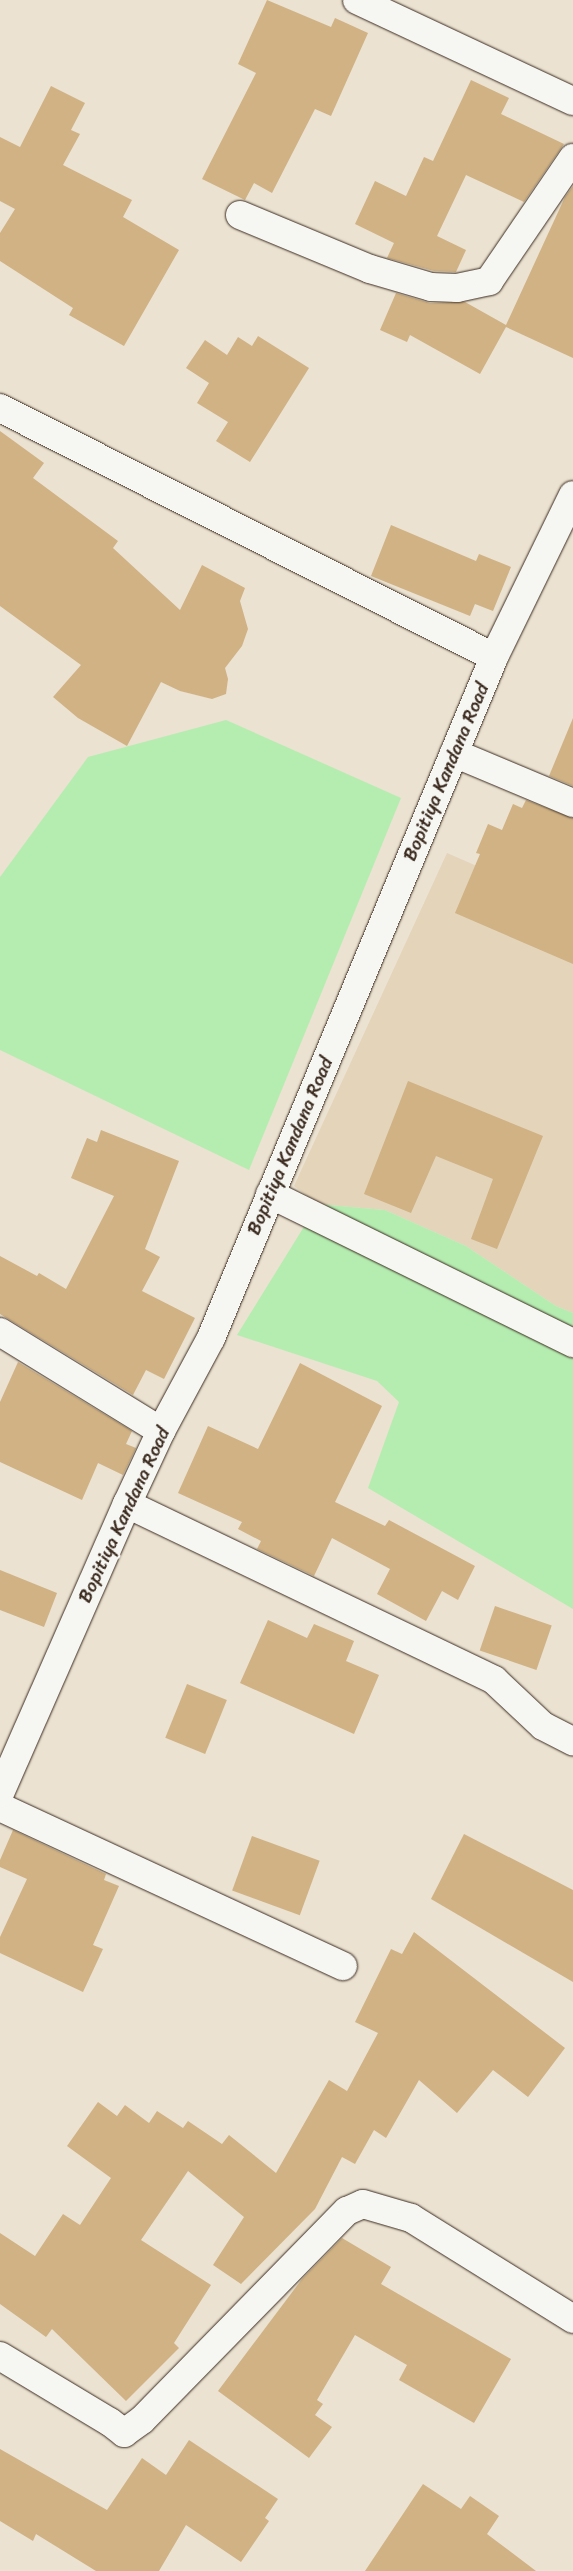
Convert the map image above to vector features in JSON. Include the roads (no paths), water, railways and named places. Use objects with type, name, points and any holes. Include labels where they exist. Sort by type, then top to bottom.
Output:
[{"type":"street","points":[[357,0],[573,101]]},
{"type":"street","points":[[240,215],[370,269],[431,287],[457,288],[489,281],[573,158]]},
{"type":"street","points":[[0,408],[494,657]]},
{"type":"street","name":"Bopitiya Kandana Road","points":[[0,1793],[127,1504],[161,1432],[211,1338],[494,657],[573,495]]},
{"type":"street","points":[[454,753],[573,803]]},
{"type":"street","points":[[270,1194],[573,1343]]},
{"type":"street","points":[[0,1332],[161,1432]]},
{"type":"street","points":[[127,1504],[494,1680],[543,1726],[573,1741]]},
{"type":"street","points":[[0,1807],[343,1966]]},
{"type":"street","points":[[0,2356],[110,2422],[124,2434],[142,2420],[348,2211],[363,2204],[411,2218],[573,2319]]}]
